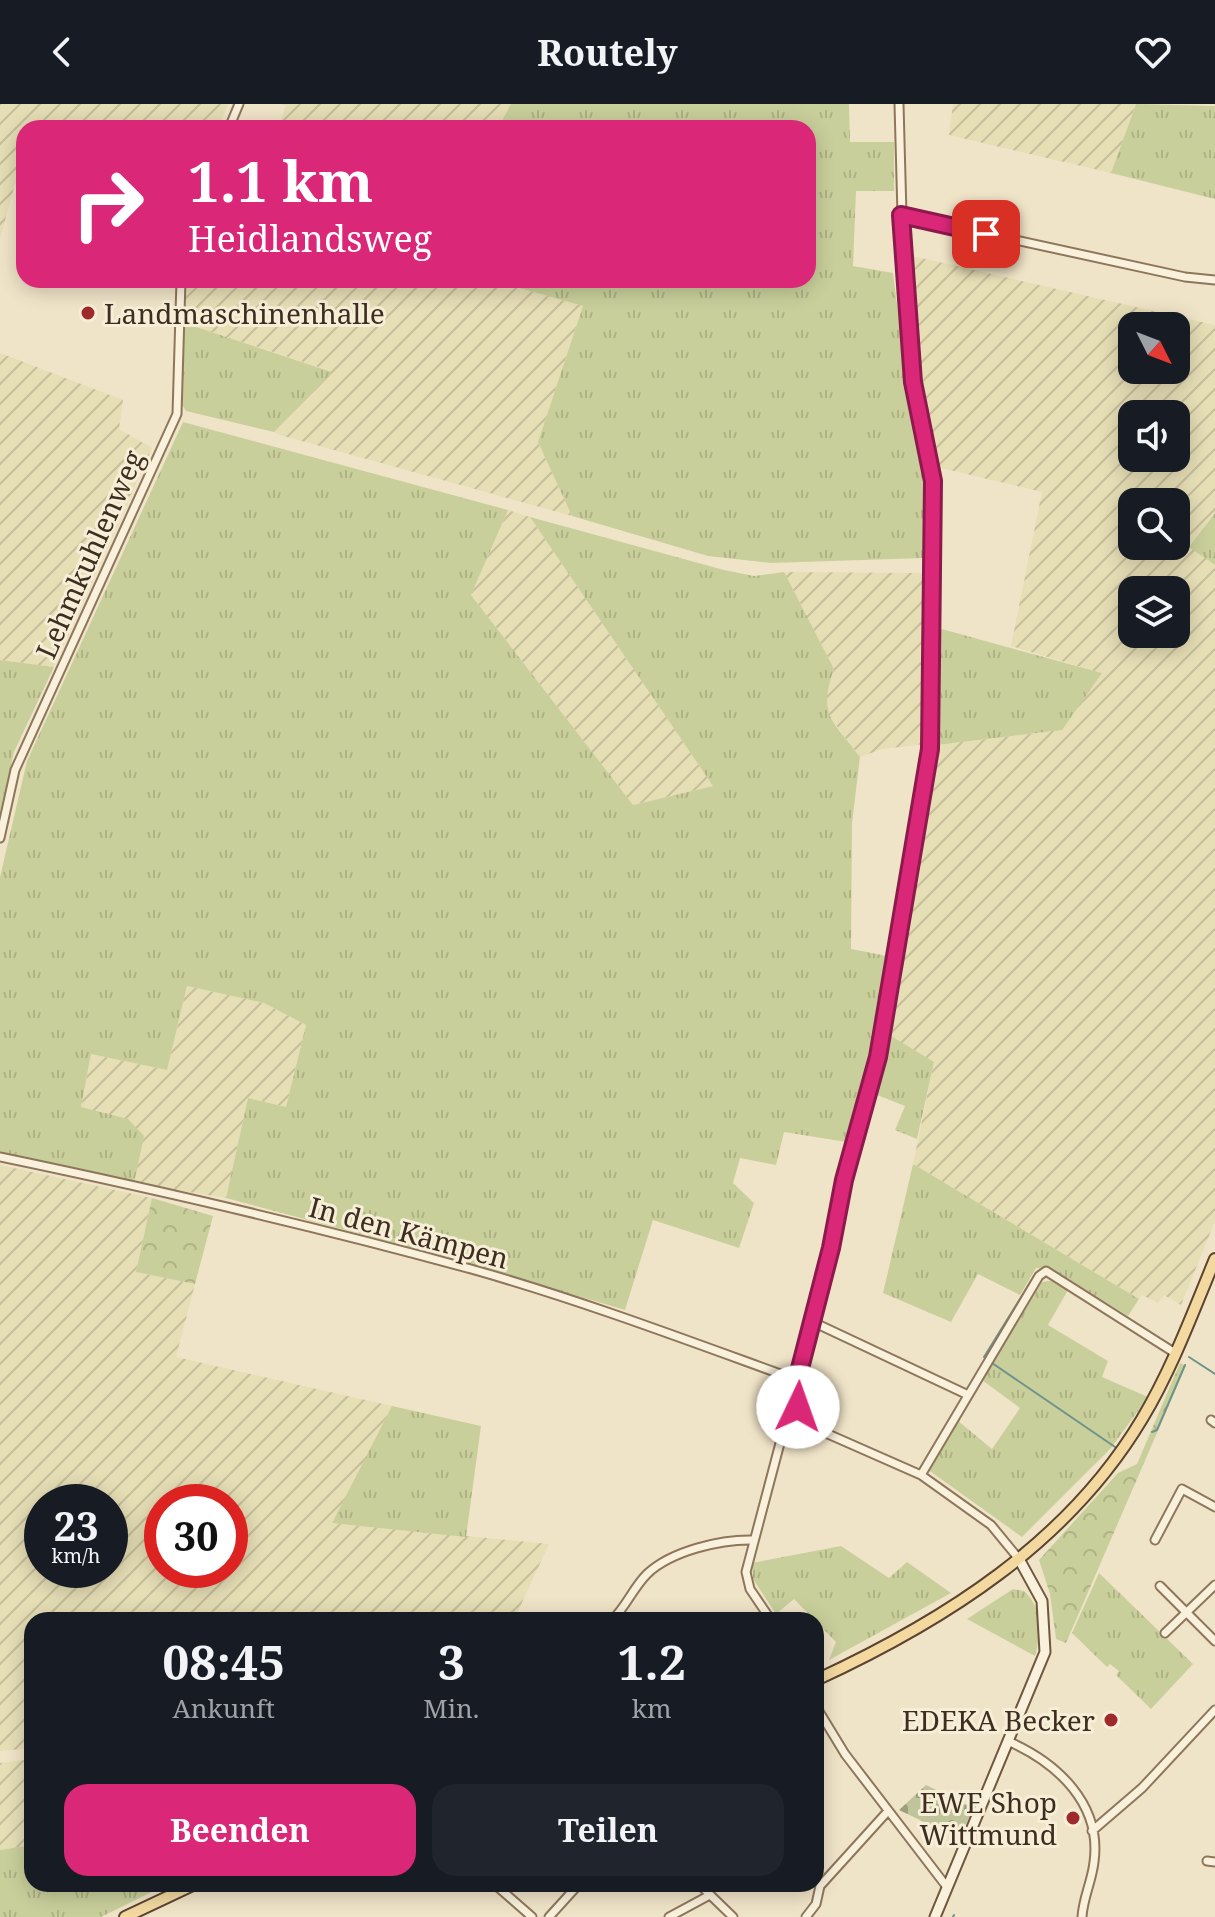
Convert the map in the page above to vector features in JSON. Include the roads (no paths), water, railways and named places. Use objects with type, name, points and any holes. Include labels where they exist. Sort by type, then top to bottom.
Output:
[{"type":"main road","points":[[824,1676],[917,1630],[1019,1559],[1062,1521],[1113,1463],[1142,1419],[1175,1353],[1215,1259]]},
{"type":"main road","points":[[125,1917],[178,1892]]},
{"type":"street","points":[[899,104],[901,215],[913,382],[933,481],[931,739],[924,799],[878,1057],[844,1180],[796,1395],[802,1416],[820,1432],[921,1475],[991,1525],[1019,1559],[1042,1601],[1047,1635],[1041,1668],[935,1917]]},
{"type":"street","points":[[901,215],[1156,271],[1215,280]]},
{"type":"street","name":"Lehmkuhlenweg","points":[[0,838],[15,770],[177,414],[181,288]]},
{"type":"street","name":"In den Kämpen","points":[[0,1157],[195,1198],[473,1270],[619,1315],[797,1380]]},
{"type":"street","points":[[921,1475],[966,1394],[1039,1276],[1046,1271],[1175,1353]]},
{"type":"street","points":[[813,1322],[966,1394]]},
{"type":"street","points":[[766,1612],[746,1581],[784,1428],[789,1421],[802,1416]]},
{"type":"street","points":[[1155,1540],[1182,1489],[1215,1507]]},
{"type":"street","points":[[618,1612],[641,1580],[659,1566],[718,1543],[754,1540]]},
{"type":"street","points":[[1165,1633],[1215,1585]]},
{"type":"street","points":[[1160,1586],[1215,1641]]},
{"type":"street","points":[[1092,1831],[1142,1788],[1215,1710]]},
{"type":"street","points":[[824,1720],[845,1754],[947,1887]]},
{"type":"street","points":[[1010,1742],[1040,1756],[1065,1778],[1078,1796],[1092,1831],[1095,1858],[1082,1917]]},
{"type":"street","points":[[824,1882],[888,1811]]},
{"type":"street","points":[[504,1892],[532,1917]]},
{"type":"street","points":[[549,1917],[572,1892]]},
{"type":"street","points":[[705,1892],[733,1917]]},
{"type":"street","points":[[806,1917],[816,1904],[819,1892]]},
{"type":"street","points":[[669,1917],[708,1896]]},
{"type":"waterway","points":[[984,1357],[1036,1273]]},
{"type":"waterway","points":[[1189,1357],[1215,1374]]},
{"type":"waterway","points":[[992,1363],[1118,1449]]},
{"type":"waterway","points":[[1152,1432],[1157,1430],[1185,1365]]},
{"type":"place","name":"Landmaschinenhalle","points":[[88,313]]},
{"type":"place","name":"EDEKA Becker","points":[[1111,1720]]},
{"type":"place","name":"EWE Shop Wittmund","points":[[1073,1818]]}]
